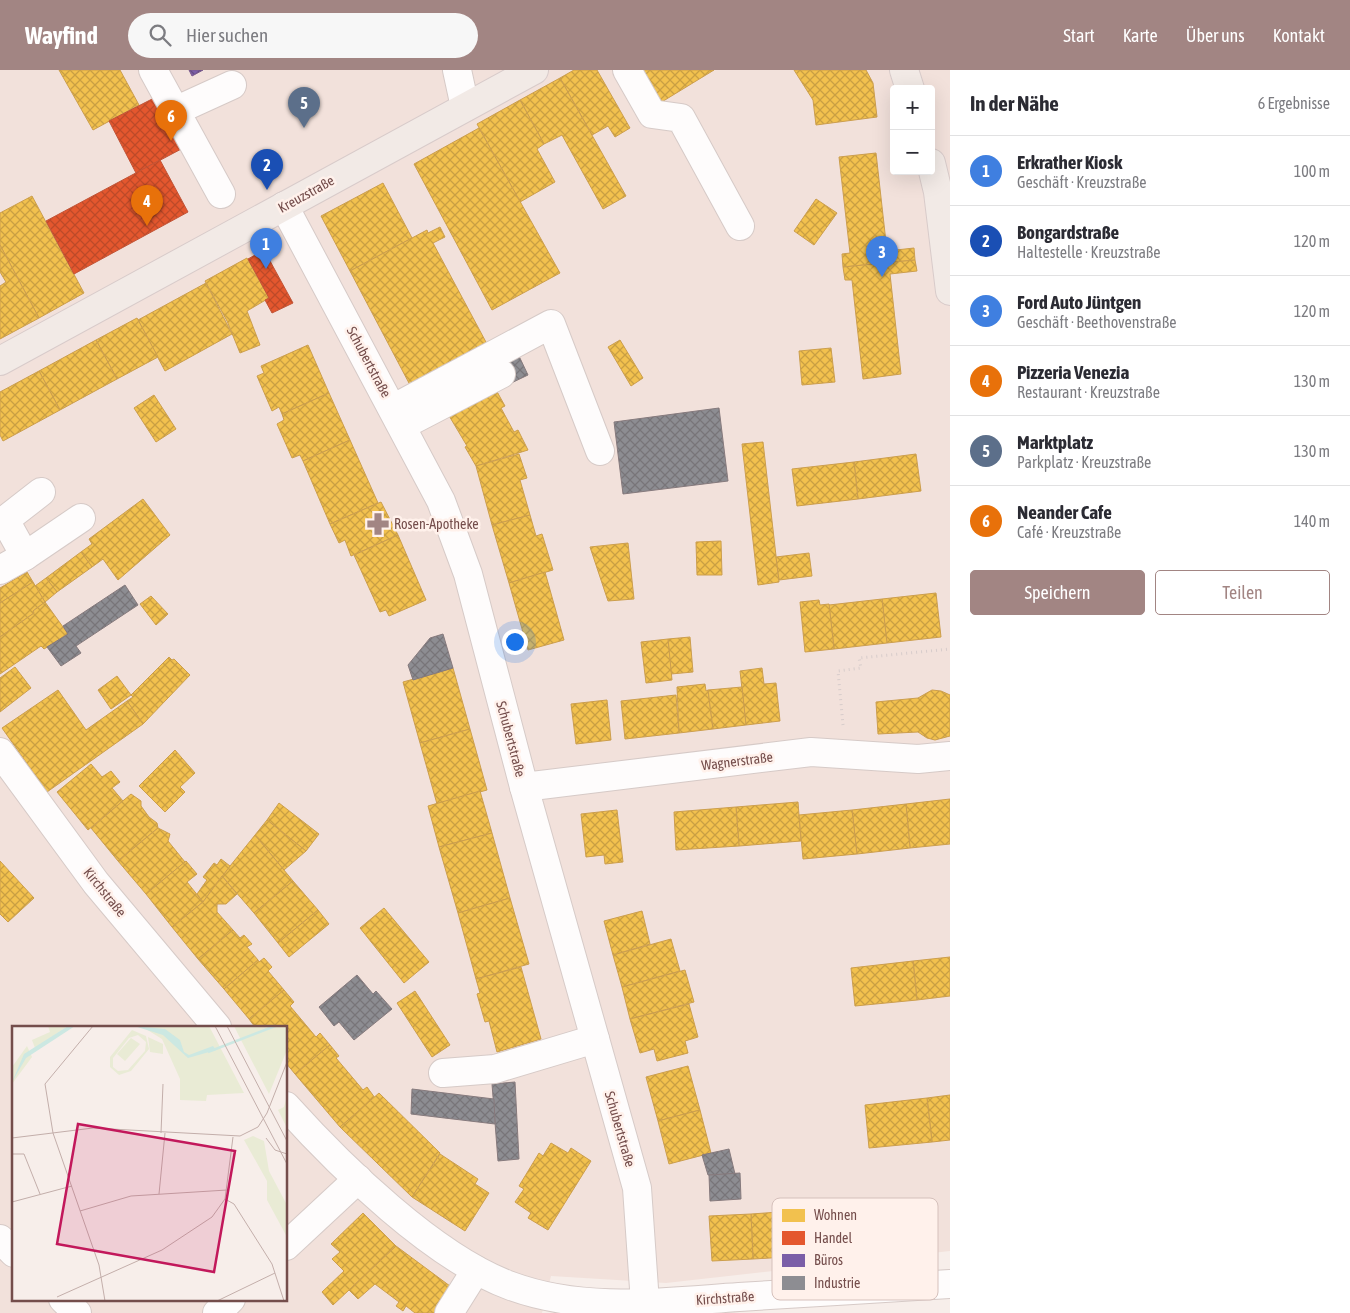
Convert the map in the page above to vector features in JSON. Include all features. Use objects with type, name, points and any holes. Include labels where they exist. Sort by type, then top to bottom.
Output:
[{"type":"main road","name":"Kreuzstraße","points":[[0,361],[534,70]]},
{"type":"main road","points":[[904,70],[909,85]]},
{"type":"main road","points":[[934,175],[938,192],[950,290]]},
{"type":"street","points":[[153,70],[221,194]]},
{"type":"street","points":[[456,70],[475,102]]},
{"type":"street","points":[[627,70],[652,114],[680,118],[740,226]]},
{"type":"street","points":[[175,111],[232,86]]},
{"type":"street","name":"Schubertstraße","points":[[284,206],[398,417],[441,501],[468,574],[524,787],[637,1188],[645,1303]]},
{"type":"street","points":[[398,417],[551,324],[600,452]]},
{"type":"street","points":[[398,417],[501,374]]},
{"type":"street","points":[[25,556],[5,520],[42,492]]},
{"type":"street","points":[[0,570],[25,556],[80,518]]},
{"type":"street","name":"Kirchstraße","points":[[0,752],[96,883],[216,1026]]},
{"type":"street","name":"Wagnerstraße","points":[[524,787],[811,752],[918,760],[950,756]]},
{"type":"street","points":[[443,1074],[495,1068],[595,1039]]},
{"type":"street","name":"Kirchstraße","points":[[288,1108],[358,1179],[415,1227],[476,1270],[511,1286],[573,1307],[772,1295]]},
{"type":"street","points":[[288,1244],[358,1179]]},
{"type":"street","points":[[0,1239],[12,1250]]},
{"type":"street","points":[[449,1313],[455,1307],[476,1270]]},
{"type":"street","points":[[64,1300],[77,1313]]},
{"type":"street","points":[[217,1313],[230,1300]]},
{"type":"path","points":[[846,754],[838,671],[861,668],[859,658],[950,649]]},
{"type":"shaded area","points":[[0,70],[950,70],[950,1251],[938,1252],[938,1198],[772,1198],[772,1271],[666,1283],[551,1276],[542,1313],[0,1313]]},
{"type":"building: Wohnen","points":[[59,70],[120,70],[139,105],[93,130]]},
{"type":"building: Wohnen","points":[[574,70],[597,70],[630,128],[615,137],[608,126],[592,135],[560,78]]},
{"type":"building: Wohnen","points":[[640,70],[714,70],[660,103]]},
{"type":"building: Wohnen","points":[[794,70],[866,70],[873,83],[877,117],[816,125],[813,100]]},
{"type":"building: Wohnen","points":[[560,78],[626,196],[603,209],[562,135],[544,144],[520,100]]},
{"type":"building: Wohnen","points":[[520,100],[544,144],[537,149],[555,182],[520,202],[477,124]]},
{"type":"building: Wohnen","points":[[479,128],[560,273],[492,310],[414,164]]},
{"type":"building: Wohnen","points":[[876,153],[887,251],[914,248],[915,260],[843,267],[842,254],[850,253],[839,157]]},
{"type":"building: Wohnen","points":[[383,183],[412,238],[350,271],[321,216]]},
{"type":"building: Wohnen","points":[[32,196],[84,293],[39,318],[0,245],[0,213]]},
{"type":"building: Wohnen","points":[[816,199],[837,213],[814,245],[794,231]]},
{"type":"building: Wohnen","points":[[440,227],[445,237],[433,243],[487,344],[410,385],[350,271],[427,230],[428,233]]},
{"type":"building: Wohnen","points":[[0,245],[39,318],[0,339],[0,286],[6,282],[0,272]]},
{"type":"building: Wohnen","points":[[247,258],[269,298],[247,311],[260,345],[240,353],[227,321],[205,281]]},
{"type":"building: Wohnen","points":[[915,260],[917,271],[890,274],[901,374],[863,379],[852,280],[845,280],[843,267]]},
{"type":"building: Wohnen","points":[[206,283],[232,334],[165,371],[138,320]]},
{"type":"building: Wohnen","points":[[137,318],[158,357],[117,379],[96,340]]},
{"type":"building: Wohnen","points":[[96,340],[117,379],[60,410],[39,371]]},
{"type":"building: Wohnen","points":[[620,340],[643,378],[631,386],[608,347]]},
{"type":"building: Wohnen","points":[[308,345],[329,393],[282,414],[279,407],[272,411],[257,376],[264,373],[261,366]]},
{"type":"building: Wohnen","points":[[831,348],[835,382],[802,385],[799,351]]},
{"type":"building: Wohnen","points":[[39,371],[60,410],[3,441],[0,435],[0,392]]},
{"type":"building: Wohnen","points":[[495,388],[505,406],[501,408],[514,432],[518,430],[528,450],[476,466],[465,447],[467,446],[448,414]]},
{"type":"building: Wohnen","points":[[329,393],[350,440],[303,461],[300,455],[292,458],[277,424],[284,420],[282,414]]},
{"type":"building: Wohnen","points":[[154,395],[176,429],[156,442],[134,408]]},
{"type":"building: Wohnen","points":[[350,440],[378,503],[330,524],[303,461]]},
{"type":"building: Wohnen","points":[[763,442],[779,582],[758,585],[742,444]]},
{"type":"building: Wohnen","points":[[519,454],[527,478],[520,480],[530,515],[492,525],[476,466]]},
{"type":"building: Wohnen","points":[[916,454],[921,491],[858,499],[854,462]]},
{"type":"building: Wohnen","points":[[854,462],[858,499],[797,506],[792,469]]},
{"type":"building: Wohnen","points":[[143,499],[170,535],[118,580],[103,559],[92,567],[81,552],[92,544],[89,539]]},
{"type":"building: Wohnen","points":[[381,502],[398,535],[351,556],[345,540],[339,543],[330,524]]},
{"type":"building: Wohnen","points":[[530,515],[536,536],[542,534],[553,570],[509,583],[492,525]]},
{"type":"building: Wohnen","points":[[398,535],[426,600],[389,616],[386,610],[380,612],[354,555]]},
{"type":"building: Wohnen","points":[[721,541],[722,575],[697,575],[696,542]]},
{"type":"building: Wohnen","points":[[628,543],[634,599],[608,601],[590,547]]},
{"type":"building: Wohnen","points":[[81,552],[92,567],[57,592],[46,578]]},
{"type":"building: Wohnen","points":[[809,553],[812,576],[779,580],[776,557]]},
{"type":"building: Wohnen","points":[[27,572],[33,582],[0,603],[0,588]]},
{"type":"building: Wohnen","points":[[545,572],[564,640],[528,650],[509,583]]},
{"type":"building: Wohnen","points":[[46,578],[57,592],[45,602],[35,586]]},
{"type":"building: Wohnen","points":[[33,582],[45,602],[33,611],[34,613],[0,637],[0,603]]},
{"type":"building: Wohnen","points":[[936,593],[941,637],[887,643],[882,599]]},
{"type":"building: Wohnen","points":[[151,596],[168,614],[156,625],[140,604]]},
{"type":"building: Wohnen","points":[[882,599],[887,643],[834,649],[829,605]]},
{"type":"building: Wohnen","points":[[819,600],[820,605],[829,604],[834,649],[805,652],[800,602]]},
{"type":"building: Wohnen","points":[[45,602],[68,634],[44,649],[41,646],[0,674],[0,637],[34,613],[33,611]]},
{"type":"building: Wohnen","points":[[690,637],[693,672],[671,674],[668,639]]},
{"type":"building: Wohnen","points":[[668,639],[672,680],[646,683],[641,642]]},
{"type":"building: Wohnen","points":[[169,657],[172,660],[174,659],[190,675],[143,724],[127,701],[133,697],[131,695]]},
{"type":"building: Wohnen","points":[[15,667],[31,688],[0,712],[0,678]]},
{"type":"building: Wohnen","points":[[453,668],[470,729],[420,743],[403,682]]},
{"type":"building: Wohnen","points":[[762,668],[764,684],[776,683],[780,721],[746,725],[740,671]]},
{"type":"building: Wohnen","points":[[117,676],[131,695],[111,709],[98,690]]},
{"type":"building: Wohnen","points":[[705,684],[706,691],[708,690],[713,729],[679,733],[677,687]]},
{"type":"building: Wohnen","points":[[742,687],[746,725],[713,729],[708,690]]},
{"type":"building: Wohnen","points":[[58,690],[86,730],[127,701],[143,724],[47,792],[2,728]]},
{"type":"building: Wohnen","points":[[932,690],[950,695],[950,736],[935,740],[927,738],[918,732],[878,734],[876,702],[918,698]]},
{"type":"building: Wohnen","points":[[676,695],[679,733],[625,739],[621,701]]},
{"type":"building: Wohnen","points":[[607,700],[611,740],[576,744],[571,704]]},
{"type":"building: Wohnen","points":[[470,729],[487,790],[437,804],[420,743]]},
{"type":"building: Wohnen","points":[[175,750],[195,773],[180,787],[185,792],[165,812],[139,786]]},
{"type":"building: Wohnen","points":[[91,764],[102,777],[111,771],[120,782],[112,788],[123,801],[88,830],[57,792]]},
{"type":"building: Wohnen","points":[[480,791],[492,833],[439,847],[428,806]]},
{"type":"building: Wohnen","points":[[131,794],[141,801],[141,806],[149,817],[157,823],[158,828],[118,861],[91,828]]},
{"type":"building: Wohnen","points":[[950,799],[950,844],[910,848],[906,804]]},
{"type":"building: Wohnen","points":[[798,802],[801,841],[739,846],[736,807]]},
{"type":"building: Wohnen","points":[[279,803],[319,834],[306,851],[267,820]]},
{"type":"building: Wohnen","points":[[906,804],[910,848],[857,854],[852,810]]},
{"type":"building: Wohnen","points":[[736,807],[739,846],[676,850],[674,812]]},
{"type":"building: Wohnen","points":[[617,810],[623,862],[605,864],[604,855],[586,857],[581,814]]},
{"type":"building: Wohnen","points":[[852,810],[857,854],[803,859],[799,815]]},
{"type":"building: Wohnen","points":[[267,820],[306,851],[284,870],[255,835]]},
{"type":"building: Wohnen","points":[[158,828],[170,834],[168,841],[185,862],[146,894],[118,861]]},
{"type":"building: Wohnen","points":[[492,833],[510,898],[458,913],[439,847]]},
{"type":"building: Wohnen","points":[[255,835],[293,881],[254,913],[222,876]]},
{"type":"building: Wohnen","points":[[221,859],[230,866],[203,902],[197,894],[207,880],[203,877],[214,863],[217,865]]},
{"type":"building: Wohnen","points":[[0,861],[34,898],[8,922],[0,914]]},
{"type":"building: Wohnen","points":[[186,861],[197,874],[187,882],[203,902],[172,927],[146,894]]},
{"type":"building: Wohnen","points":[[222,876],[237,894],[226,904],[217,904],[217,912],[233,930],[198,959],[172,927],[203,902]]},
{"type":"building: Wohnen","points":[[293,881],[318,910],[278,943],[254,913]]},
{"type":"building: Wohnen","points":[[510,898],[529,964],[476,979],[458,913]]},
{"type":"building: Wohnen","points":[[384,908],[429,962],[404,983],[360,928]]},
{"type":"building: Wohnen","points":[[318,910],[329,924],[289,957],[278,943]]},
{"type":"building: Wohnen","points":[[642,911],[650,944],[613,955],[604,921]]},
{"type":"building: Wohnen","points":[[233,930],[240,938],[244,935],[252,944],[247,947],[258,960],[224,989],[198,959]]},
{"type":"building: Wohnen","points":[[671,939],[680,971],[622,987],[613,955]]},
{"type":"building: Wohnen","points":[[950,957],[950,996],[917,1000],[913,961]]},
{"type":"building: Wohnen","points":[[264,958],[272,967],[268,971],[284,990],[249,1019],[224,989],[258,960],[259,962]]},
{"type":"building: Wohnen","points":[[913,961],[917,1000],[855,1006],[851,968]]},
{"type":"building: Wohnen","points":[[521,967],[541,1039],[497,1052],[489,1021],[485,1022],[477,994],[480,993],[476,979]]},
{"type":"building: Wohnen","points":[[685,970],[694,1002],[630,1019],[622,987]]},
{"type":"building: Wohnen","points":[[284,990],[294,1002],[290,1006],[316,1037],[320,1033],[330,1045],[295,1074],[288,1065],[288,1026],[254,1026],[249,1019]]},
{"type":"building: Wohnen","points":[[415,991],[450,1045],[432,1057],[397,1003]]},
{"type":"building: Wohnen","points":[[689,1004],[698,1037],[685,1041],[688,1053],[657,1061],[654,1049],[640,1053],[630,1019]]},
{"type":"building: Wohnen","points":[[330,1045],[339,1056],[336,1058],[363,1090],[367,1087],[375,1098],[340,1127],[295,1074]]},
{"type":"building: Wohnen","points":[[688,1066],[700,1110],[658,1121],[646,1077]]},
{"type":"building: Wohnen","points":[[379,1093],[440,1153],[412,1197],[340,1127]]},
{"type":"building: Wohnen","points":[[950,1095],[950,1140],[932,1142],[927,1098]]},
{"type":"building: Wohnen","points":[[927,1098],[932,1142],[869,1148],[865,1105]]},
{"type":"building: Wohnen","points":[[700,1110],[711,1153],[669,1164],[658,1121]]},
{"type":"building: Wohnen","points":[[551,1143],[568,1153],[571,1148],[591,1161],[548,1230],[528,1218],[531,1213],[515,1202],[524,1189],[519,1186],[539,1153],[543,1156]]},
{"type":"building: Wohnen","points":[[440,1154],[478,1179],[475,1184],[489,1193],[465,1231],[412,1197]]},
{"type":"building: Wohnen","points":[[772,1212],[772,1258],[753,1259],[751,1214]]},
{"type":"building: Wohnen","points":[[363,1213],[396,1246],[333,1305],[322,1292],[344,1271],[332,1259],[340,1252],[331,1244]]},
{"type":"building: Wohnen","points":[[751,1214],[753,1259],[712,1261],[709,1216]]},
{"type":"building: Wohnen","points":[[396,1246],[454,1289],[437,1313],[415,1313],[406,1306],[403,1311],[396,1306],[399,1302],[375,1284],[358,1299],[349,1290]]},
{"type":"building: Handel","points":[[158,96],[185,147],[136,173],[109,121]]},
{"type":"building: Handel","points":[[160,160],[188,212],[74,274],[46,221]]},
{"type":"building: Handel","points":[[264,250],[293,303],[272,313],[265,300],[269,298],[248,259]]},
{"type":"building: Büros","points":[[189,70],[203,70],[192,76]]},
{"type":"building: Industrie","points":[[518,354],[528,375],[507,385],[497,364]]},
{"type":"building: Industrie","points":[[719,408],[728,481],[623,494],[614,422]]},
{"type":"building: Industrie","points":[[125,585],[138,605],[76,646],[81,653],[61,666],[47,647],[68,634],[63,626]]},
{"type":"building: Industrie","points":[[443,634],[453,668],[413,680],[408,665],[430,638]]},
{"type":"building: Industrie","points":[[357,975],[373,994],[376,991],[392,1009],[354,1040],[339,1022],[334,1026],[319,1007]]},
{"type":"building: Industrie","points":[[515,1082],[519,1159],[498,1161],[492,1084]]},
{"type":"building: Industrie","points":[[412,1089],[494,1099],[495,1124],[411,1114]]},
{"type":"building: Industrie","points":[[729,1149],[735,1174],[708,1175],[702,1155]]},
{"type":"building: Industrie","points":[[740,1173],[741,1199],[710,1201],[709,1175]]},
{"type":"place","name":"Marktplatz","points":[[304,128]]},
{"type":"place","name":"Neander Cafe","points":[[171,141]]},
{"type":"place","name":"Bongardstraße","points":[[267,190]]},
{"type":"place","name":"Pizzeria Venezia","points":[[147,226]]},
{"type":"place","name":"Erkrather Kiosk","points":[[266,269]]},
{"type":"place","name":"Ford Auto Jüntgen","points":[[882,277]]},
{"type":"place","name":"Rosen-Apotheke","points":[[378,524]]}]
